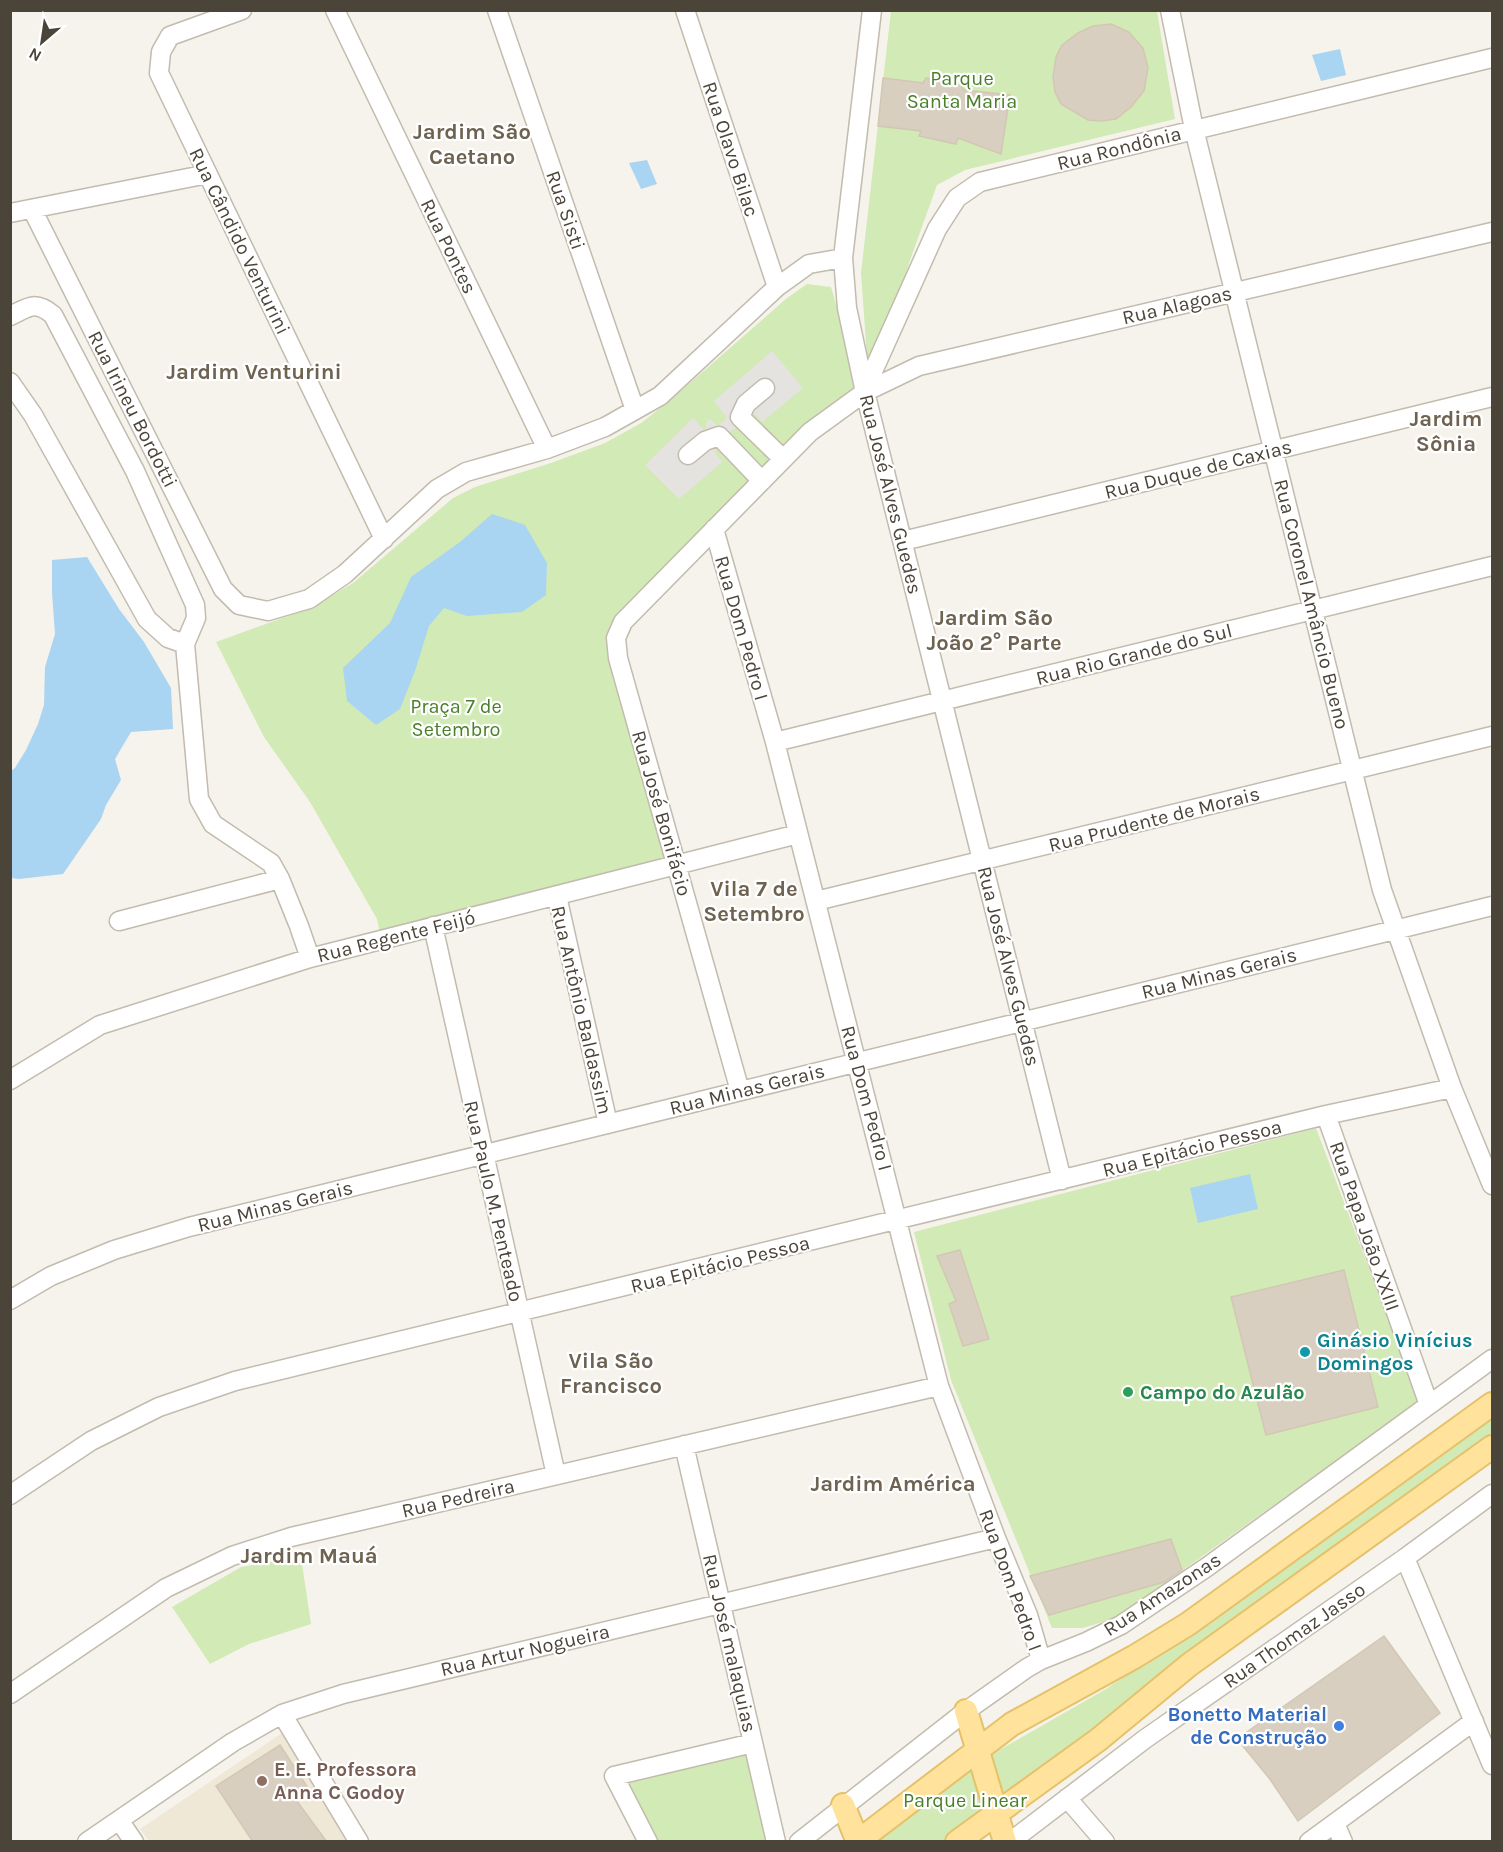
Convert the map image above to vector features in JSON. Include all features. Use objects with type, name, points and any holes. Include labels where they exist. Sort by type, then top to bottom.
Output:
[{"type":"main road","points":[[843,1805],[857,1842],[1012,1724],[1134,1657],[1188,1624],[1492,1404]]},
{"type":"main road","points":[[957,1842],[1098,1740],[1189,1665],[1492,1447]]},
{"type":"main road","points":[[966,1711],[1008,1842]]},
{"type":"street","name":"Rua Cândido Venturini","points":[[242,10],[170,36],[161,52],[159,73],[384,539]]},
{"type":"street","name":"Rua Pontes","points":[[335,10],[547,449]]},
{"type":"street","name":"Rua Sisti","points":[[497,10],[635,410]]},
{"type":"street","name":"Rua Olavo Bilac","points":[[685,10],[777,287]]},
{"type":"street","name":"Rua José Alves Guedes","points":[[872,10],[843,258],[847,308],[865,391],[1062,1180]]},
{"type":"street","name":"Rua Coronel Amâncio Bueno","points":[[1170,10],[1194,129],[1382,890],[1452,1088],[1492,1185]]},
{"type":"street","name":"Rua Rondônia","points":[[865,391],[937,229],[957,198],[980,182],[1492,58]]},
{"type":"street","points":[[10,213],[208,174]]},
{"type":"street","name":"Rua Irineu Bordotti","points":[[32,209],[223,589],[239,605],[267,611],[309,599],[345,574],[384,539]]},
{"type":"street","name":"Rua Alagoas","points":[[616,638],[623,622],[810,432],[865,391],[919,366],[1492,232]]},
{"type":"street","points":[[384,539],[437,489],[466,472],[547,449],[605,427],[660,396],[777,287],[809,264],[843,258]]},
{"type":"street","points":[[10,316],[32,305],[44,307],[53,315],[135,471],[195,605],[196,618],[185,644],[199,799],[213,824],[271,863],[280,879],[310,958]]},
{"type":"street","points":[[10,382],[33,415],[147,619],[168,638],[185,644]]},
{"type":"street","points":[[765,388],[746,404],[741,417],[783,459]]},
{"type":"street","name":"Rua Duque de Caxias","points":[[903,541],[1492,397]]},
{"type":"street","points":[[688,455],[705,441],[719,436],[762,481]]},
{"type":"street","name":"Rua Dom Pedro I","points":[[714,530],[775,742],[939,1386],[996,1538],[1028,1615],[1041,1659]]},
{"type":"street","name":"Rua Rio Grande do Sul","points":[[775,742],[1492,566]]},
{"type":"street","name":"Rua José Bonifácio","points":[[616,638],[618,658],[740,1091]]},
{"type":"street","name":"Rua Prudente de Morais","points":[[816,901],[1492,736]]},
{"type":"street","name":"Rua Regente Feijó","points":[[10,1080],[100,1025],[310,958],[798,834]]},
{"type":"street","points":[[119,921],[280,879]]},
{"type":"street","name":"Rua Antônio Baldassim","points":[[557,896],[608,1124]]},
{"type":"street","name":"Rua Minas Gerais","points":[[10,1300],[51,1276],[114,1250],[189,1227],[1492,906]]},
{"type":"street","name":"Rua Paulo M. Penteado","points":[[433,926],[556,1475]]},
{"type":"street","name":"Rua Epitácio Pessoa","points":[[10,1495],[91,1441],[159,1407],[235,1381],[1326,1115],[1452,1088]]},
{"type":"street","name":"Rua Papa João XXIII","points":[[1326,1115],[1429,1405]]},
{"type":"street","name":"Rua Amazonas","points":[[799,1842],[843,1805],[966,1711],[1041,1659],[1122,1625],[1207,1567],[1492,1359]]},
{"type":"street","name":"Rua Pedreira","points":[[10,1694],[166,1588],[232,1556],[291,1537],[939,1386]]},
{"type":"street","name":"Rua José malaquias","points":[[684,1445],[776,1842]]},
{"type":"street","name":"Rua Thomaz Jasso","points":[[1008,1842],[1145,1739],[1405,1558],[1492,1494]]},
{"type":"street","name":"Rua Artur Nogueira","points":[[87,1842],[233,1742],[282,1714],[343,1694],[996,1538]]},
{"type":"street","points":[[1405,1558],[1492,1765]]},
{"type":"street","points":[[282,1714],[359,1842]]},
{"type":"street","points":[[1309,1842],[1474,1721]]},
{"type":"street","points":[[648,1842],[614,1776],[753,1743]]},
{"type":"street","points":[[1067,1798],[1105,1842]]},
{"type":"street","points":[[118,1820],[134,1842]]},
{"type":"street","points":[[1335,1823],[1343,1842]]},
{"type":"shaded area","points":[[772,351],[803,388],[762,422],[755,414],[749,418],[757,428],[746,437],[737,427],[728,433],[737,445],[724,458],[718,449],[714,451],[722,462],[679,499],[645,465],[693,418],[704,430],[707,427],[705,424],[710,419],[718,426],[727,418],[714,401]]},
{"type":"shaded area","name":"E. E. Professora Anna C Godoy","points":[[282,1733],[353,1841],[149,1841],[140,1829]]},
{"type":"green space","name":"Parque Santa Maria","points":[[891,11],[1157,11],[1175,119],[965,170],[937,185],[909,263],[886,341],[867,357],[861,273]]},
{"type":"green space","name":"Praça 7 de Setembro","points":[[807,284],[831,287],[861,390],[614,638],[668,864],[381,938],[377,919],[310,802],[264,737],[216,642],[313,607],[353,583],[453,498],[475,487],[605,443],[641,423],[787,298]]},
{"type":"green space","points":[[1316,1128],[1419,1401],[1116,1618],[1083,1628],[1052,1628],[951,1380],[914,1232]]},
{"type":"green space","name":"Parque Linear","points":[[1492,1419],[1492,1441],[943,1841],[874,1842],[1001,1749],[1106,1689],[1326,1539]]},
{"type":"green space","points":[[301,1557],[311,1624],[249,1644],[210,1664],[172,1607],[241,1567]]},
{"type":"green space","points":[[745,1754],[768,1841],[655,1841],[625,1784]]},
{"type":"water","points":[[1340,49],[1346,75],[1321,81],[1312,55]]},
{"type":"water","points":[[647,160],[657,184],[641,189],[629,163]]},
{"type":"water","points":[[492,514],[525,525],[547,563],[546,595],[522,612],[467,616],[444,608],[429,626],[400,709],[376,725],[347,701],[343,668],[390,623],[411,577],[460,542]]},
{"type":"water","points":[[87,557],[119,609],[144,642],[171,688],[173,729],[131,732],[115,759],[121,780],[106,805],[101,819],[63,874],[11,878],[11,771],[26,750],[44,705],[45,667],[55,634],[52,560]]},
{"type":"water","points":[[1250,1174],[1258,1209],[1198,1223],[1190,1188]]},
{"type":"building","points":[[1111,24],[1129,32],[1143,48],[1148,68],[1144,91],[1131,107],[1116,119],[1088,120],[1061,104],[1055,92],[1053,77],[1056,57],[1062,45],[1078,33],[1093,26]]},
{"type":"building","points":[[883,78],[923,83],[926,78],[961,85],[964,90],[1010,95],[1001,154],[958,138],[956,144],[919,136],[921,131],[878,126]]},
{"type":"building","points":[[960,1250],[989,1339],[963,1346],[949,1304],[956,1301],[937,1256]]},
{"type":"building","name":"Ginásio Vinícius Domingos","points":[[1344,1270],[1378,1407],[1266,1435],[1231,1297]]},
{"type":"building","points":[[1171,1539],[1182,1570],[1164,1582],[1049,1615],[1030,1576]]},
{"type":"building","name":"Bonetto Material de Construção","points":[[1384,1636],[1440,1713],[1298,1821],[1269,1778],[1237,1739]]},
{"type":"building","points":[[280,1745],[310,1791],[296,1800],[327,1842],[253,1842],[216,1786]]},
{"type":"place","name":"Ginásio Vinícius Domingos","points":[[1305,1352]]},
{"type":"place","name":"Campo do Azulão","points":[[1128,1392]]},
{"type":"place","name":"Bonetto Material de Construção","points":[[1339,1726]]},
{"type":"place","name":"E. E. Professora Anna C Godoy","points":[[262,1781]]},
{"type":"district","name":"Jardim São Caetano","points":[[472,144]]},
{"type":"district","name":"Jardim Venturini","points":[[254,371]]},
{"type":"district","name":"Jardim Sônia","points":[[1446,431]]},
{"type":"district","name":"Jardim São João 2° Parte","points":[[994,630]]},
{"type":"district","name":"Vila 7 de Setembro","points":[[754,900]]},
{"type":"district","name":"Vila São Francisco","points":[[611,1372]]},
{"type":"district","name":"Jardim América","points":[[893,1483]]},
{"type":"district","name":"Jardim Mauá","points":[[309,1555]]}]
